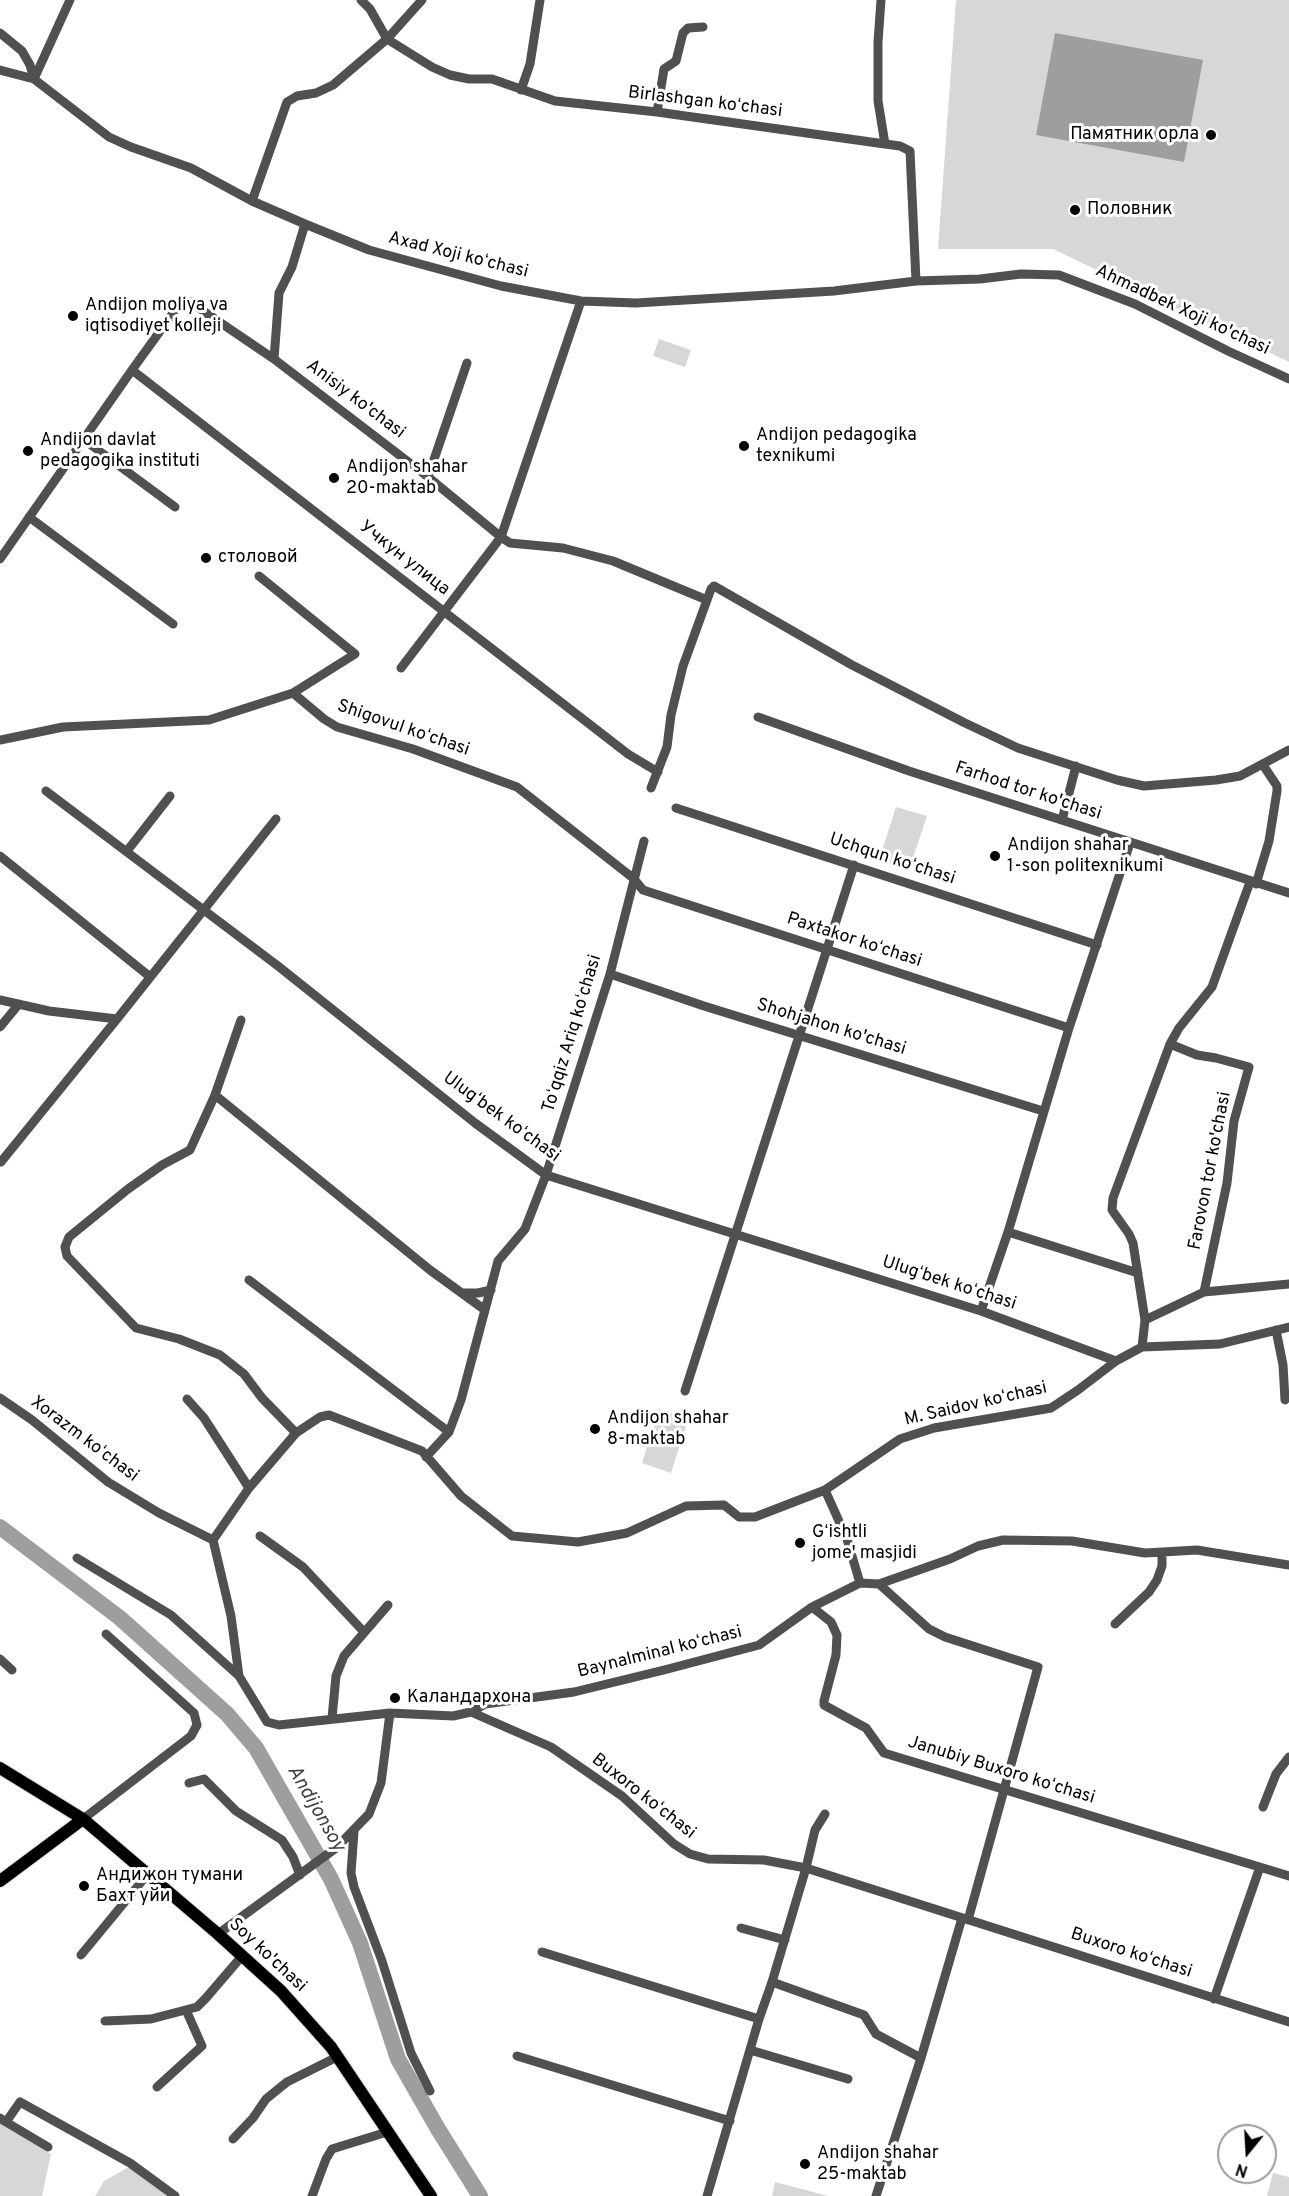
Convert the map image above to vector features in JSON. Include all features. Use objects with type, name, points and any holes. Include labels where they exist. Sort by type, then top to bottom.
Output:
[{"type":"main road","name":"Soy ko'chasi","points":[[0,1768],[82,1819],[218,1934],[281,1991],[337,2056],[431,2196]]},
{"type":"main road","points":[[0,1881],[82,1819]]},
{"type":"street","points":[[34,79],[70,0]]},
{"type":"street","name":"Birlashgan koʻchasi","points":[[361,0],[370,9],[387,39],[432,67],[450,75],[469,79],[492,79],[555,100],[900,146],[910,151],[916,281]]},
{"type":"street","points":[[252,201],[287,102],[297,96],[316,93],[333,85],[387,39],[422,0]]},
{"type":"street","points":[[521,90],[530,64],[540,0]]},
{"type":"street","points":[[881,0],[878,102],[885,144]]},
{"type":"street","points":[[657,112],[664,69],[676,61],[683,33],[688,28],[703,27]]},
{"type":"street","points":[[0,33],[22,51],[30,65],[34,79]]},
{"type":"street","points":[[0,70],[34,79]]},
{"type":"street","name":"Axad Xoji koʻchasi","points":[[34,79],[109,137],[191,168],[252,201],[369,250],[501,286],[581,301],[636,303],[834,291],[916,281]]},
{"type":"street","points":[[274,359],[279,293],[292,267],[305,224]]},
{"type":"street","name":"Ahmadbek Xoji ko'chasi","points":[[916,281],[980,279],[1021,274],[1059,275],[1135,304],[1289,379]]},
{"type":"street","points":[[401,668],[443,610],[501,537],[581,301]]},
{"type":"street","name":"Anisiy ko'chasi","points":[[132,370],[181,302],[190,302],[274,359],[510,543],[563,548],[613,561],[707,600]]},
{"type":"street","points":[[428,477],[467,363]]},
{"type":"street","points":[[0,559],[132,370]]},
{"type":"street","name":"Учкун улица","points":[[132,370],[628,754],[658,772]]},
{"type":"street","points":[[82,439],[176,507]]},
{"type":"street","points":[[29,517],[173,624]]},
{"type":"street","points":[[0,740],[63,727],[208,720],[292,693],[355,654],[259,576]]},
{"type":"street","points":[[651,788],[667,747],[683,666],[714,586],[852,665],[965,723],[1018,748],[1117,780],[1144,786],[1240,776],[1289,750]]},
{"type":"street","name":"Shigovul koʻchasi","points":[[292,693],[337,727],[413,749],[517,787],[633,878]]},
{"type":"street","name":"Farhod tor ko'chasi","points":[[758,717],[909,771],[1289,893]]},
{"type":"street","points":[[1263,765],[1275,781],[1277,791],[1269,840],[1212,987],[1179,1028],[1170,1044],[1113,1198],[1112,1210],[1133,1243],[1145,1320],[1142,1347],[1220,1344],[1289,1327]]},
{"type":"street","points":[[1062,820],[1076,766]]},
{"type":"street","name":"Ulugʻbek koʻchasi","points":[[46,791],[204,909],[345,1018],[475,1123],[546,1175],[981,1311],[1116,1360]]},
{"type":"street","points":[[127,851],[170,796]]},
{"type":"street","name":"Uchqun koʻchasi","points":[[676,808],[1097,945]]},
{"type":"street","points":[[2,1162],[117,1019],[149,975],[276,819]]},
{"type":"street","name":"Toʻqqiz Ariq koʻchasi","points":[[426,1457],[449,1432],[461,1400],[498,1261],[525,1229],[546,1175],[610,974],[644,841]]},
{"type":"street","points":[[981,1311],[1008,1232],[1069,1028],[1130,843]]},
{"type":"street","points":[[0,856],[149,975]]},
{"type":"street","points":[[686,1391],[854,865]]},
{"type":"street","name":"Paxtakor koʻchasi","points":[[633,878],[643,890],[1069,1028]]},
{"type":"street","name":"Shohjahon ko'chasi","points":[[610,974],[704,1006],[1043,1111]]},
{"type":"street","points":[[0,1000],[49,1011],[117,1019]]},
{"type":"street","points":[[0,1027],[19,1004]]},
{"type":"street","points":[[241,1020],[215,1095],[190,1150],[162,1165],[128,1189],[69,1237],[65,1247],[67,1256],[136,1328],[179,1339],[220,1355],[244,1374],[262,1398],[296,1433]]},
{"type":"street","name":"Farovon tor ko'chasi","points":[[1170,1044],[1197,1055],[1237,1062],[1249,1067],[1234,1121],[1227,1183],[1204,1292]]},
{"type":"street","points":[[215,1095],[430,1270],[485,1310]]},
{"type":"street","points":[[1008,1232],[1138,1273]]},
{"type":"street","points":[[249,1281],[449,1432]]},
{"type":"street","points":[[1145,1320],[1204,1292],[1289,1284]]},
{"type":"street","points":[[462,1293],[491,1290]]},
{"type":"street","points":[[1276,1330],[1283,1365],[1285,1400]]},
{"type":"street","name":"M. Saidov koʻchasi","points":[[213,1540],[249,1488],[296,1433],[320,1417],[329,1415],[423,1450],[426,1457],[461,1496],[512,1536],[578,1542],[627,1533],[686,1506],[724,1504],[739,1517],[755,1517],[825,1490],[900,1439],[934,1428],[1051,1408],[1116,1360],[1142,1347]]},
{"type":"street","name":"Xorazm koʻchasi","points":[[0,1398],[32,1420],[108,1482],[159,1513],[213,1540]]},
{"type":"street","points":[[187,1399],[204,1418],[249,1488]]},
{"type":"street","points":[[825,1490],[847,1539],[860,1583]]},
{"type":"street","points":[[260,1536],[303,1567],[364,1632]]},
{"type":"street","points":[[213,1540],[231,1616],[239,1676]]},
{"type":"street","name":"Baynalminal koʻchasi","points":[[239,1676],[267,1722],[279,1725],[390,1713],[453,1716],[471,1713],[485,1704],[574,1692],[759,1645],[812,1607],[860,1583],[879,1584],[950,1560],[978,1546],[1003,1540],[1072,1541],[1145,1553],[1197,1550],[1289,1565]]},
{"type":"street","points":[[1115,1624],[1149,1592],[1157,1580],[1162,1566],[1162,1553]]},
{"type":"street","points":[[77,1558],[171,1615],[239,1676]]},
{"type":"street","points":[[876,2196],[965,1919],[1038,1666],[945,1637],[929,1629],[879,1584]]},
{"type":"street","points":[[332,1718],[336,1676],[344,1656],[388,1605]]},
{"type":"street","name":"Janubiy Buxoro koʻchasi","points":[[812,1607],[831,1622],[837,1635],[836,1655],[824,1705],[866,1728],[884,1753],[1289,1876]]},
{"type":"street","points":[[82,1819],[191,1736],[197,1725],[194,1713],[106,1634]]},
{"type":"street","points":[[0,1659],[12,1670]]},
{"type":"street","points":[[218,1934],[336,1848],[369,1814],[381,1784],[390,1713]]},
{"type":"street","name":"Buxoro koʻchasi","points":[[471,1713],[551,1747],[622,1796],[674,1844],[690,1854],[708,1859],[764,1860],[806,1868],[1289,2022]]},
{"type":"street","points":[[1263,1807],[1276,1774],[1289,1757]]},
{"type":"street","points":[[189,1783],[204,1779],[236,1811],[282,1840],[303,1873]]},
{"type":"street","points":[[707,2196],[759,2019],[785,1940],[815,1830],[825,1814]]},
{"type":"street","points":[[354,1831],[351,1873],[354,1887],[382,1961],[411,2053],[430,2091]]},
{"type":"street","points":[[1214,1999],[1260,1867]]},
{"type":"street","points":[[81,1956],[147,1875]]},
{"type":"street","points":[[741,1928],[785,1940]]},
{"type":"street","points":[[542,1952],[759,2019]]},
{"type":"street","points":[[105,2021],[151,2019],[197,2007],[242,1956]]},
{"type":"street","points":[[772,1982],[864,2015],[876,2034],[921,2058]]},
{"type":"street","points":[[158,2087],[202,2046],[186,2010]]},
{"type":"street","points":[[750,2050],[848,2079]]},
{"type":"street","points":[[233,2139],[273,2093],[287,2082],[337,2056]]},
{"type":"street","points":[[518,2056],[730,2121]]},
{"type":"street","points":[[48,2147],[3,2120],[20,2102],[130,2163],[175,2196]]},
{"type":"street","points":[[312,2196],[326,2158],[332,2149],[387,2132]]},
{"type":"shaded area","points":[[956,0],[1289,0],[1289,362],[1053,249],[938,249]]},
{"type":"shaded area","points":[[1055,33],[1203,60],[1184,162],[1036,135]]},
{"type":"shaded area","points":[[659,339],[691,350],[685,367],[653,356]]},
{"type":"shaded area","points":[[896,807],[927,816],[909,870],[879,860]]},
{"type":"shaded area","points":[[659,1409],[688,1419],[671,1473],[642,1463]]},
{"type":"shaded area","points":[[0,2123],[51,2154],[42,2196],[0,2196]]},
{"type":"shaded area","points":[[129,2167],[167,2196],[95,2196],[104,2181]]},
{"type":"shaded area","points":[[1277,2174],[1289,2177],[1289,2196],[1267,2196],[1270,2184],[1277,2184]]},
{"type":"shaded area","points":[[775,2182],[802,2189],[828,2196],[772,2196]]},
{"type":"waterway","name":"Andijonsoy","points":[[0,1527],[120,1618],[227,1714],[256,1748],[331,1879],[360,1943],[398,2059],[480,2196]]},
{"type":"place","name":"Памятник орла","points":[[1211,135]]},
{"type":"place","name":"Половник","points":[[1075,210]]},
{"type":"place","name":"Andijon moliya va iqtisodiyet kolleji","points":[[73,316]]},
{"type":"place","name":"Andijon pedagogika texnikumi","points":[[744,446]]},
{"type":"place","name":"Andijon davlat pedagogika instituti","points":[[28,451]]},
{"type":"place","name":"Andijon shahar 20-maktab","points":[[334,478]]},
{"type":"place","name":"столовой","points":[[206,558]]},
{"type":"place","name":"Andijon shahar 1-son politexnikumi","points":[[995,856]]},
{"type":"place","name":"Andijon shahar 8-maktab","points":[[595,1429]]},
{"type":"place","name":"Gʻishtli jome' masjidi","points":[[800,1543]]},
{"type":"place","name":"Каландархона","points":[[395,1698]]},
{"type":"place","name":"Андижон тумани Бахт уйи","points":[[84,1886]]},
{"type":"place","name":"Andijon shahar 25-maktab","points":[[805,2164]]}]
